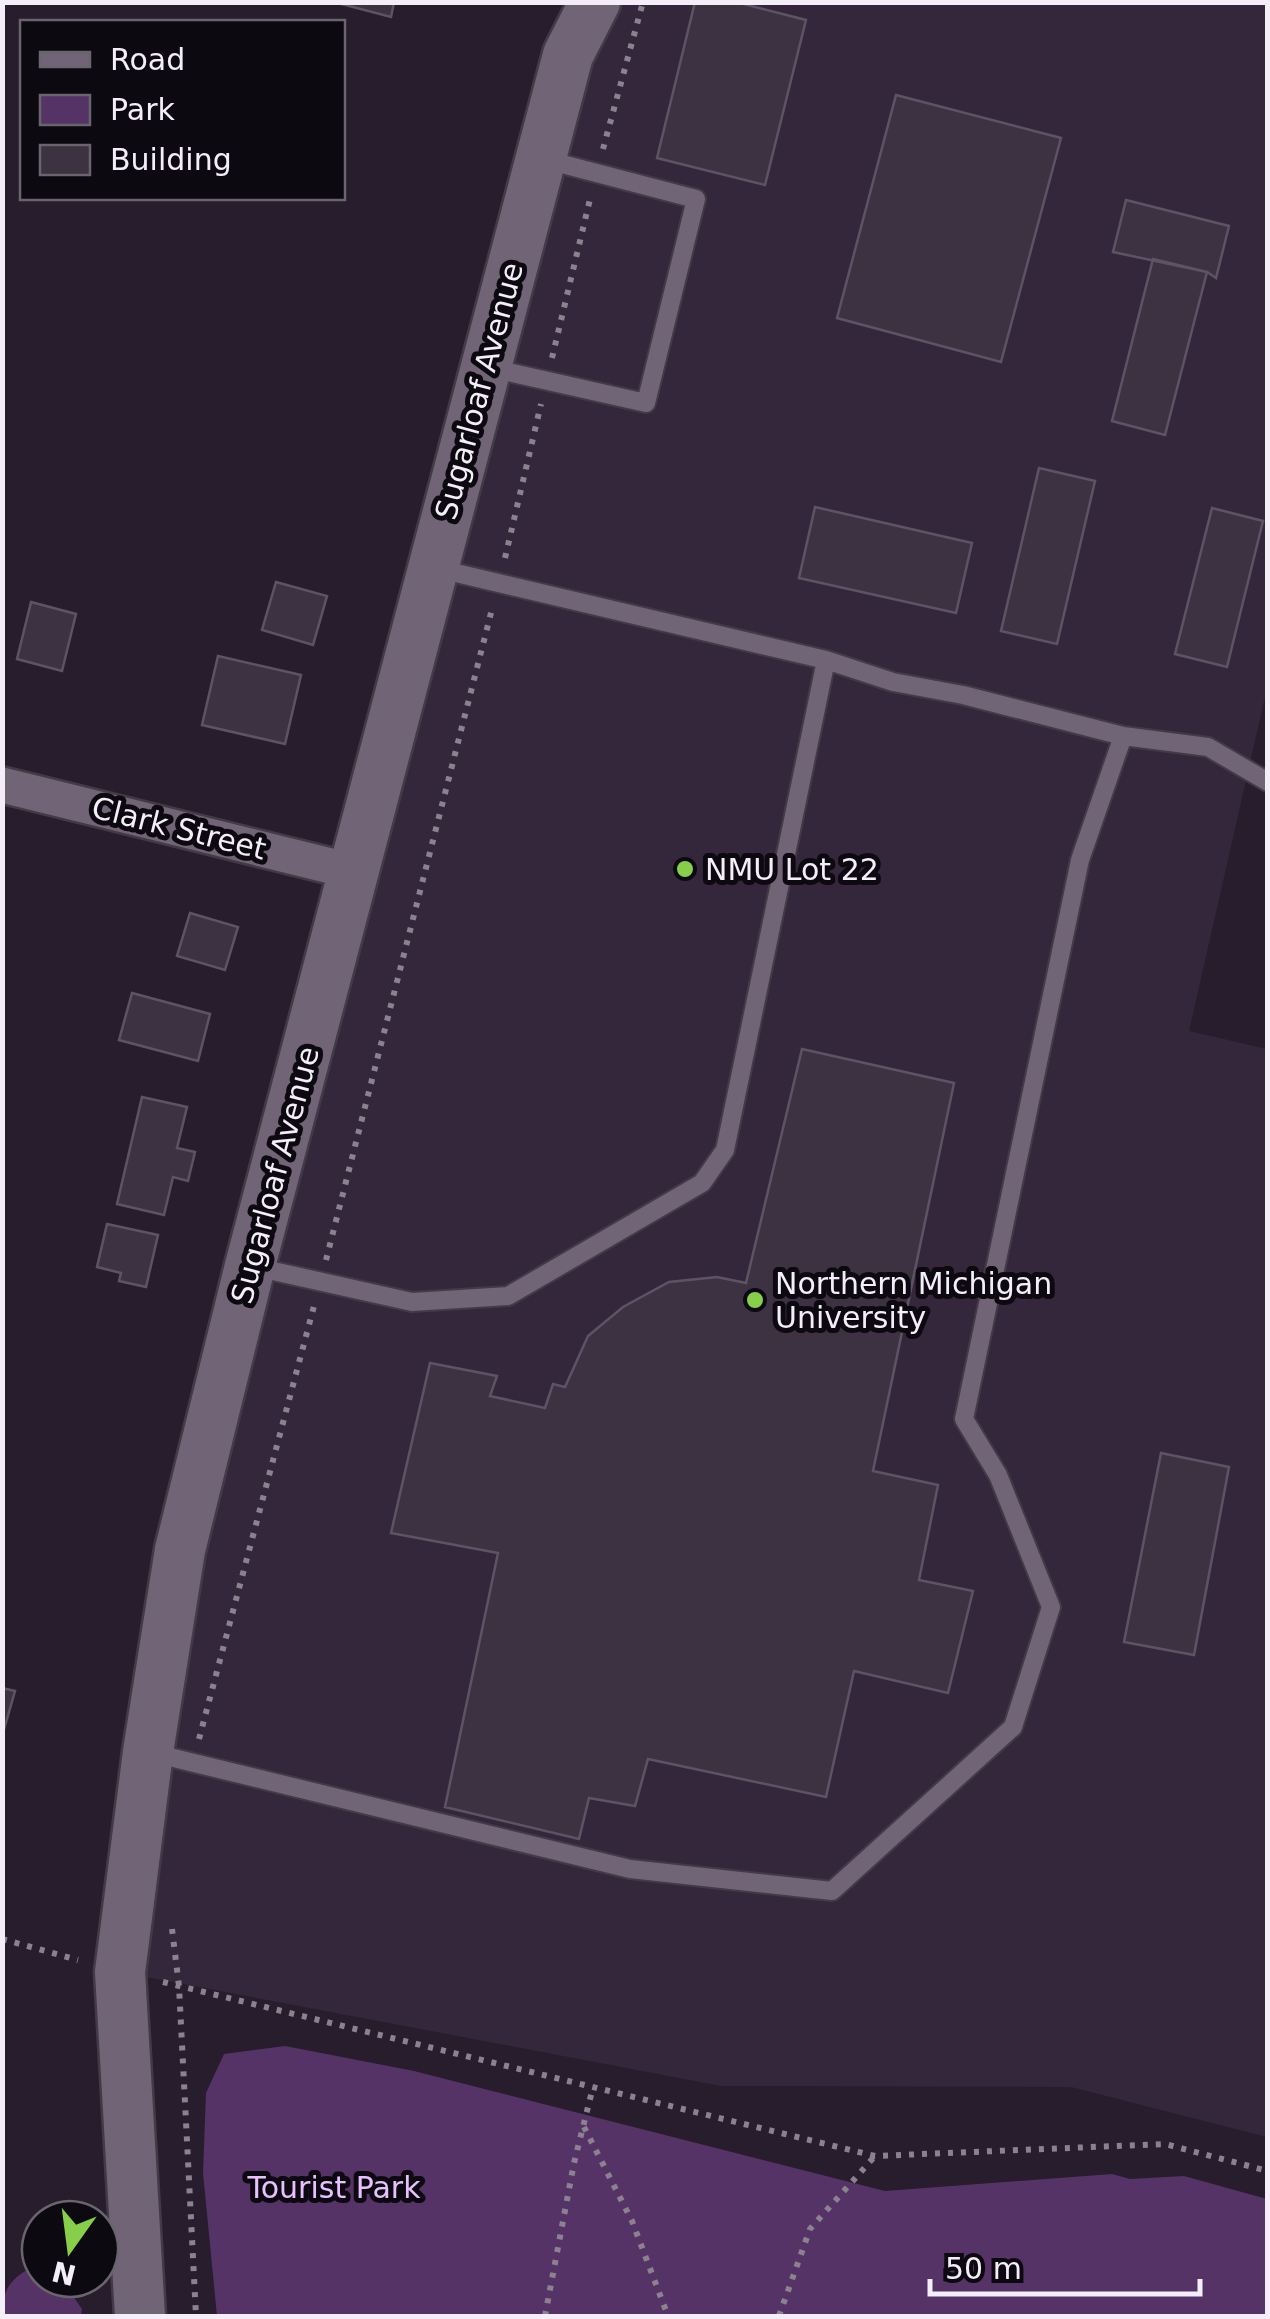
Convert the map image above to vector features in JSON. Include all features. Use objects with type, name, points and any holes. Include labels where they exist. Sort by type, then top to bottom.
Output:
[{"type":"main road","name":"Sugarloaf Avenue","points":[[567,2],[568,54]]},
{"type":"main road","name":"Sugarloaf Avenue","points":[[140,2316],[120,1972],[171,1757],[180,1550],[250,1266],[568,54],[595,2]]},
{"type":"street","name":"Clark Street","points":[[2,785],[354,872]]},
{"type":"lane","points":[[485,367],[646,404],[696,199],[541,158]]},
{"type":"lane","points":[[433,567],[826,660],[894,682],[963,694],[1123,736],[1208,748],[1268,782]]},
{"type":"lane","points":[[250,1266],[412,1302],[508,1296],[702,1182],[725,1150],[826,660]]},
{"type":"lane","points":[[171,1757],[630,1869],[832,1891],[1013,1727],[1051,1607],[998,1475],[964,1418],[1080,860],[1123,736]]},
{"type":"path","points":[[171,1757],[207,1700],[320,1282],[499,583],[597,172],[643,2]]},
{"type":"path","points":[[173,1915],[196,2316]]},
{"type":"path","points":[[2,1939],[120,1972],[875,2156],[1165,2144],[1268,2171]]},
{"type":"path","points":[[546,2316],[593,2087]]},
{"type":"path","points":[[584,2126],[632,2221],[668,2316]]},
{"type":"path","points":[[779,2316],[810,2229],[875,2156]]},
{"type":"shaded area","name":"Northern Michigan University","points":[[568,3],[1267,3],[1267,688],[1189,1031],[1267,1049],[1267,2137],[1071,2087],[721,2086],[120,1972],[148,1752]]},
{"type":"green space","name":"Tourist Park","points":[[285,2046],[414,2071],[885,2191],[1112,2174],[1130,2179],[1184,2176],[1267,2199],[1267,2316],[217,2316],[203,2173],[206,2093],[224,2054]]},
{"type":"green space","points":[[18,2276],[20,2299],[75,2299],[82,2309],[81,2316],[3,2316],[8,2287]]},
{"type":"building","points":[[334,2],[394,2],[391,17]]},
{"type":"building","points":[[695,2],[736,2],[806,20],[765,185],[657,158]]},
{"type":"building","points":[[896,95],[1061,138],[1001,362],[837,318]]},
{"type":"building","points":[[1126,200],[1229,226],[1216,278],[1207,272],[1113,252]]},
{"type":"building","points":[[1153,259],[1207,272],[1165,435],[1112,421]]},
{"type":"building","points":[[1039,468],[1095,481],[1057,644],[1001,631]]},
{"type":"building","points":[[815,507],[972,543],[956,613],[799,578]]},
{"type":"building","points":[[1212,508],[1263,521],[1227,667],[1175,654]]},
{"type":"building","points":[[276,582],[327,596],[313,645],[262,630]]},
{"type":"building","points":[[31,602],[76,614],[62,671],[17,659]]},
{"type":"building","points":[[218,656],[301,675],[285,744],[202,725]]},
{"type":"building","points":[[190,913],[238,927],[225,970],[177,956]]},
{"type":"building","points":[[132,993],[210,1014],[198,1061],[119,1040]]},
{"type":"building","points":[[802,1049],[954,1083],[873,1471],[938,1485],[919,1580],[973,1591],[948,1693],[854,1671],[826,1797],[648,1759],[635,1806],[589,1798],[579,1839],[445,1807],[498,1553],[391,1533],[430,1363],[497,1376],[490,1396],[545,1408],[553,1384],[565,1387],[588,1336],[623,1307],[669,1282],[717,1277],[746,1283]]},
{"type":"building","points":[[142,1097],[187,1107],[177,1148],[195,1152],[188,1181],[173,1177],[164,1215],[117,1204]]},
{"type":"building","points":[[107,1224],[158,1235],[146,1287],[119,1281],[121,1273],[97,1267]]},
{"type":"building","points":[[1161,1453],[1229,1467],[1194,1655],[1124,1642]]},
{"type":"building","points":[[2,1688],[15,1691],[3,1733],[2,1733]]},
{"type":"place","name":"NMU Lot 22","points":[[685,869]]},
{"type":"place","name":"Northern Michigan University","points":[[755,1300]]}]
